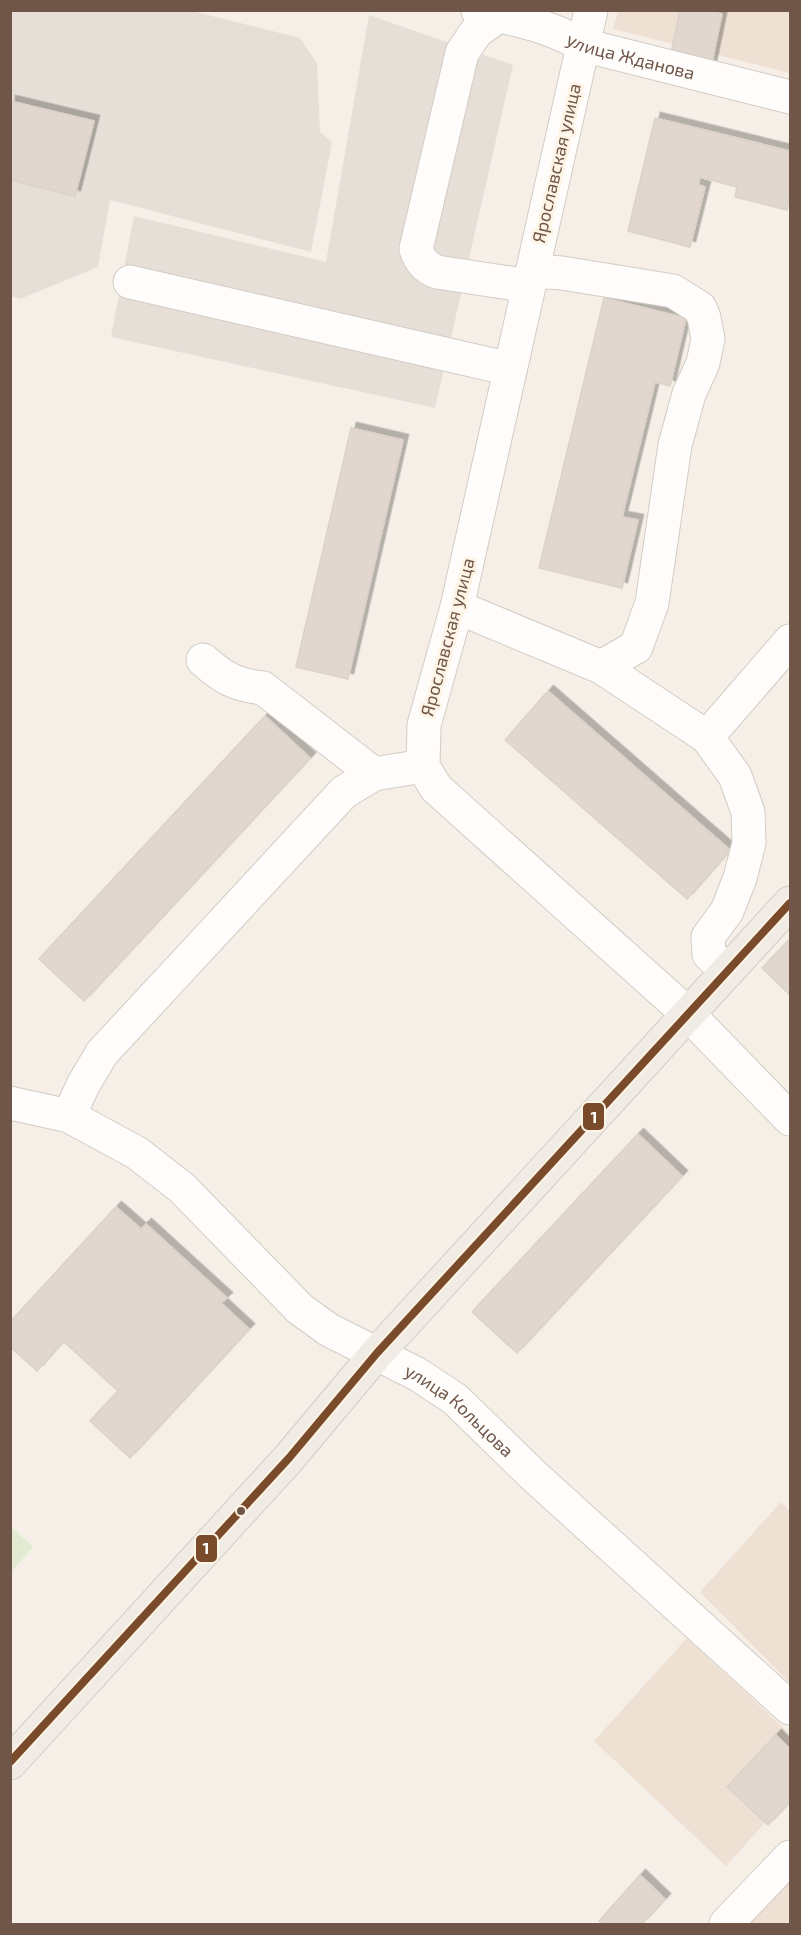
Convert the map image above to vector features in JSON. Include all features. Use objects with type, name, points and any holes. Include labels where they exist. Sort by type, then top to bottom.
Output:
[{"type":"main road","points":[[10,1763],[289,1458],[377,1353],[790,903]]},
{"type":"street","name":"Ярославская улица","points":[[423,766],[424,725],[457,607],[591,10]]},
{"type":"street","name":"улица Жданова","points":[[486,13],[558,32],[583,45],[790,98]]},
{"type":"street","points":[[486,13],[462,53],[416,249],[419,259],[426,267],[437,272],[530,278],[562,273],[673,291],[700,308],[708,339],[703,363],[689,394],[675,445],[652,603],[636,647],[601,667]]},
{"type":"street","points":[[130,282],[510,369]]},
{"type":"street","points":[[457,607],[601,667],[708,737],[735,776],[748,812],[750,843],[740,878],[727,910],[708,937],[709,954],[727,972]]},
{"type":"street","points":[[708,737],[790,641]]},
{"type":"street","points":[[203,660],[219,674],[241,685],[263,688],[374,774]]},
{"type":"street","points":[[69,1116],[83,1085],[102,1053],[344,792],[374,774],[423,766],[436,788],[689,1014],[790,1119]]},
{"type":"street","name":"улица Кольцова","points":[[10,1104],[69,1116],[137,1153],[182,1188],[300,1309],[329,1329],[417,1374],[455,1399],[533,1475],[790,1708]]},
{"type":"street","points":[[726,1924],[790,1857]]},
{"type":"shaded area","points":[[10,11],[192,11],[300,38],[317,63],[320,132],[332,142],[311,252],[110,200],[98,267],[20,299],[11,296]]},
{"type":"shaded area","points":[[618,11],[790,11],[790,73],[613,29]]},
{"type":"shaded area","points":[[369,15],[513,65],[435,408],[111,337],[134,216],[326,262]]},
{"type":"shaded area","points":[[781,1502],[790,1511],[790,1683],[700,1592]]},
{"type":"shaded area","points":[[687,1638],[790,1734],[790,1795],[726,1866],[594,1741]]},
{"type":"shaded area","points":[[790,1877],[790,1924],[749,1924]]},
{"type":"green space","points":[[11,1527],[33,1547],[11,1572]]},
{"type":"building","points":[[680,10],[708,10],[722,14],[711,67],[670,58]]},
{"type":"building","points":[[10,101],[94,121],[75,196],[10,180]]},
{"type":"building","points":[[655,118],[790,151],[790,194],[787,210],[735,197],[737,187],[700,177],[698,185],[705,187],[690,247],[628,231]]},
{"type":"building","points":[[604,298],[686,318],[670,386],[655,382],[622,517],[638,520],[622,588],[539,568]]},
{"type":"building","points":[[351,428],[403,440],[348,679],[296,667]]},
{"type":"building","points":[[548,691],[730,850],[687,899],[505,740]]},
{"type":"building","points":[[265,716],[310,758],[84,1001],[39,959]]},
{"type":"building","points":[[790,939],[790,995],[762,968]]},
{"type":"building","points":[[638,1134],[682,1176],[517,1353],[472,1312]]},
{"type":"building","points":[[116,1207],[141,1229],[146,1224],[227,1298],[221,1303],[249,1329],[130,1458],[90,1421],[118,1391],[63,1341],[37,1371],[10,1347],[10,1322]]},
{"type":"building","points":[[776,1735],[790,1749],[790,1802],[768,1825],[727,1787]]},
{"type":"building","points":[[640,1875],[665,1899],[642,1924],[603,1924],[599,1921]]},
{"type":"transit line","name":"1","points":[[10,1762],[289,1458],[377,1353],[790,903]]}]
